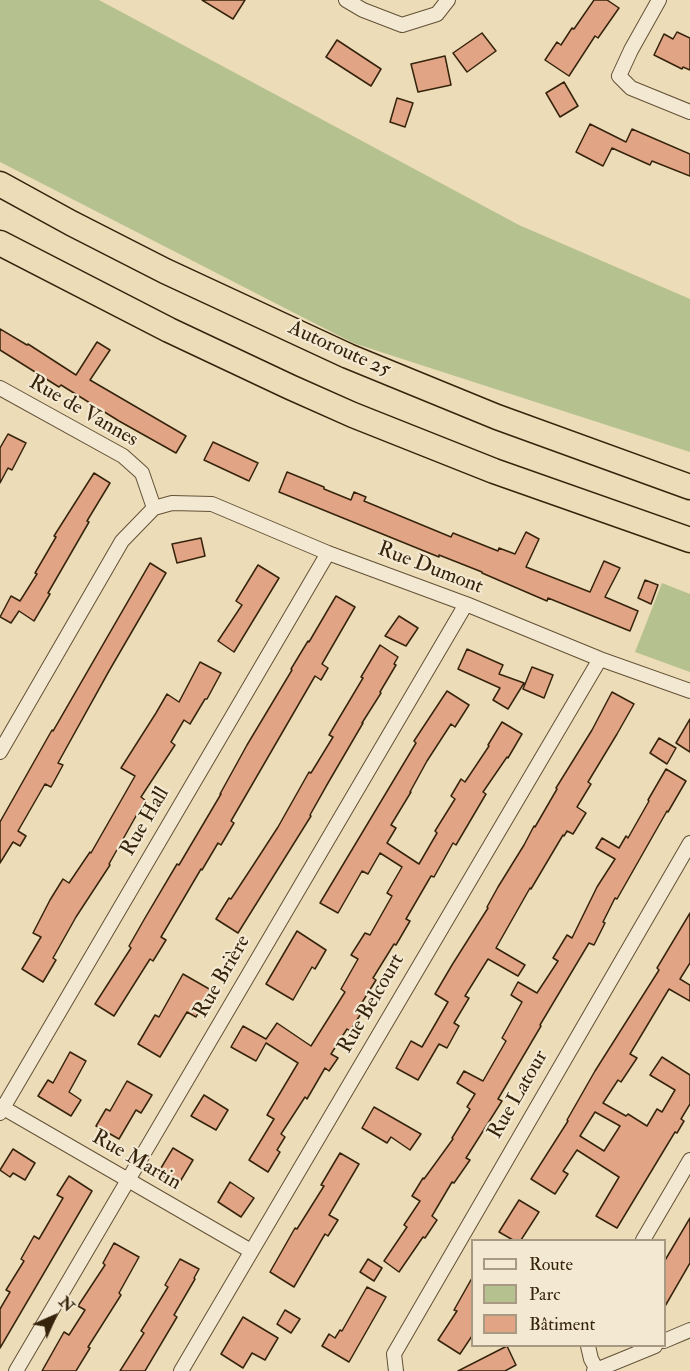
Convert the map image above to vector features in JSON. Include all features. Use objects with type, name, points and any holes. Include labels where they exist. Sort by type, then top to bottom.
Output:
[{"type":"highway","name":"Autoroute 25","points":[[0,184],[136,257],[348,356],[497,417],[690,488]]},
{"type":"highway","points":[[0,243],[169,330],[353,415],[494,471],[690,540]]},
{"type":"street","points":[[346,0],[363,10],[402,25],[437,14],[448,0]]},
{"type":"street","points":[[659,0],[619,76],[631,88],[690,112]]},
{"type":"street","name":"Rue de Vannes","points":[[0,388],[123,456],[142,473],[154,508]]},
{"type":"street","name":"Rue Dumont","points":[[154,508],[172,503],[212,504],[328,553],[466,604],[690,692]]},
{"type":"street","points":[[0,752],[122,541],[154,508]]},
{"type":"street","name":"Rue Hall","points":[[1,1109],[328,553]]},
{"type":"street","name":"Rue Brière","points":[[16,1371],[466,604]]},
{"type":"street","name":"Rue Belcourt","points":[[181,1371],[600,658]]},
{"type":"street","name":"Rue Latour","points":[[396,1371],[394,1354],[690,843]]},
{"type":"street","name":"Rue Martin","points":[[1,1109],[251,1251]]},
{"type":"street","points":[[644,1239],[690,1160]]},
{"type":"street","points":[[666,1340],[690,1330]]},
{"type":"street","points":[[588,1347],[596,1371],[653,1347]]},
{"type":"green space","points":[[0,0],[99,0],[519,225],[690,299],[690,452],[353,343],[0,162]]},
{"type":"green space","points":[[662,583],[690,594],[690,672],[635,652]]},
{"type":"building","points":[[202,0],[245,0],[233,19]]},
{"type":"building","points":[[594,0],[607,0],[619,8],[598,38],[595,36],[569,76],[545,60],[557,42],[561,45]]},
{"type":"building","points":[[677,32],[690,38],[690,70],[683,67],[682,69],[654,55],[664,34],[673,39]]},
{"type":"building","points":[[482,33],[496,51],[467,72],[453,53]]},
{"type":"building","points":[[337,40],[381,69],[371,86],[326,57]]},
{"type":"building","points":[[445,56],[451,85],[418,92],[411,64]]},
{"type":"building","points":[[564,82],[578,106],[560,117],[546,93]]},
{"type":"building","points":[[397,98],[413,103],[405,127],[390,122]]},
{"type":"building","points":[[590,124],[626,142],[632,129],[690,154],[690,176],[652,161],[650,165],[612,148],[603,166],[576,152]]},
{"type":"building","points":[[0,329],[76,375],[97,342],[110,350],[90,380],[186,436],[176,453],[61,385],[59,387],[0,350]]},
{"type":"building","points":[[8,434],[26,443],[12,470],[8,468],[0,483],[0,448]]},
{"type":"building","points":[[213,442],[258,463],[249,481],[204,460]]},
{"type":"building","points":[[287,472],[351,500],[354,492],[366,497],[364,501],[451,537],[453,533],[498,551],[499,548],[515,554],[526,532],[539,539],[526,567],[590,592],[604,561],[620,568],[605,597],[638,611],[630,631],[548,598],[547,601],[482,572],[439,555],[439,557],[279,492]]},
{"type":"building","points":[[94,473],[110,483],[87,521],[89,522],[34,621],[19,611],[11,623],[0,617],[11,596],[20,601],[37,574],[35,573],[56,537],[54,536]]},
{"type":"building","points":[[201,538],[205,556],[177,563],[172,544]]},
{"type":"building","points":[[150,563],[166,573],[58,763],[63,765],[51,787],[45,784],[18,831],[26,836],[20,846],[13,842],[0,863],[0,822]]},
{"type":"building","points":[[258,565],[279,578],[234,652],[218,641],[242,605],[236,601]]},
{"type":"building","points":[[645,580],[658,585],[651,604],[638,598]]},
{"type":"building","points":[[336,596],[355,607],[322,664],[328,668],[321,680],[315,676],[231,821],[234,823],[221,845],[218,843],[201,869],[161,937],[166,940],[153,961],[150,959],[114,1016],[95,1004],[131,948],[129,946],[145,918],[177,864],[179,865],[291,669]]},
{"type":"building","points":[[399,616],[418,628],[406,646],[385,636]]},
{"type":"building","points":[[380,645],[398,657],[394,664],[396,665],[311,816],[238,933],[216,919],[278,827],[309,772],[311,773],[333,737],[329,735]]},
{"type":"building","points":[[467,649],[503,665],[499,674],[524,683],[508,709],[493,700],[500,688],[458,669]]},
{"type":"building","points":[[200,662],[221,673],[190,724],[184,720],[171,742],[175,745],[141,797],[145,800],[110,865],[76,917],[53,958],[56,960],[43,982],[22,969],[41,937],[33,933],[63,879],[69,883],[91,853],[135,776],[121,768],[167,694],[179,702]]},
{"type":"building","points":[[532,667],[553,675],[544,698],[523,689]]},
{"type":"building","points":[[447,691],[469,705],[455,727],[451,724],[427,761],[391,825],[396,828],[387,843],[419,864],[437,833],[435,831],[455,799],[451,796],[461,779],[465,782],[502,722],[522,734],[483,792],[486,794],[456,845],[453,843],[406,919],[410,921],[373,978],[376,980],[358,1009],[362,1012],[350,1031],[347,1029],[331,1054],[338,1058],[329,1071],[325,1068],[307,1099],[305,1097],[281,1134],[285,1137],[277,1150],[280,1152],[268,1172],[249,1160],[274,1119],[267,1115],[298,1063],[266,1043],[256,1061],[231,1047],[243,1026],[266,1039],[277,1023],[311,1046],[345,992],[341,989],[358,959],[351,955],[365,933],[370,935],[392,896],[387,893],[402,867],[380,853],[368,874],[362,871],[338,913],[320,903],[416,743],[414,741]]},
{"type":"building","points":[[612,692],[634,704],[588,782],[591,784],[577,807],[586,813],[573,834],[567,831],[563,835],[496,948],[525,965],[518,976],[488,959],[465,996],[469,998],[454,1023],[459,1026],[447,1048],[439,1044],[418,1080],[396,1068],[411,1041],[422,1047],[448,1002],[435,994],[488,908]]},
{"type":"building","points":[[690,719],[690,752],[676,743]]},
{"type":"building","points":[[659,738],[676,748],[667,764],[650,753]]},
{"type":"building","points":[[666,769],[686,781],[617,899],[615,898],[594,945],[589,943],[498,1099],[502,1101],[466,1158],[470,1160],[454,1183],[452,1182],[432,1216],[437,1220],[399,1272],[384,1261],[407,1227],[404,1225],[420,1201],[412,1196],[453,1139],[470,1109],[467,1107],[475,1094],[457,1083],[464,1071],[483,1081],[506,1041],[502,1038],[522,1002],[511,995],[518,982],[537,993],[558,961],[553,958],[567,935],[572,938],[597,887],[615,859],[596,848],[602,838],[619,848],[626,836],[628,838]]},
{"type":"building","points":[[690,913],[690,963],[680,979],[690,985],[690,1001],[669,989],[630,1054],[637,1058],[621,1082],[618,1080],[603,1103],[626,1116],[628,1114],[647,1126],[657,1109],[662,1112],[675,1090],[650,1075],[662,1057],[690,1075],[690,1104],[681,1119],[684,1121],[677,1133],[675,1132],[617,1228],[596,1216],[619,1177],[577,1150],[563,1171],[568,1174],[555,1194],[531,1179],[568,1121],[595,1071],[659,970],[657,968]],"holes":[[[595,1112],[620,1126],[604,1151],[580,1136]]]},
{"type":"building","points":[[297,931],[326,950],[315,969],[312,967],[293,1000],[266,984]]},
{"type":"building","points":[[183,974],[211,990],[196,1017],[187,1012],[160,1057],[138,1044],[155,1015],[159,1017]]},
{"type":"building","points":[[70,1052],[86,1061],[69,1092],[81,1100],[71,1116],[38,1096],[48,1080],[53,1083]]},
{"type":"building","points":[[127,1081],[152,1095],[141,1113],[136,1110],[119,1139],[96,1126],[106,1109],[110,1111]]},
{"type":"building","points":[[204,1095],[228,1110],[216,1130],[191,1116]]},
{"type":"building","points":[[374,1107],[421,1134],[410,1150],[391,1137],[387,1143],[362,1128]]},
{"type":"building","points":[[173,1148],[193,1160],[178,1185],[158,1173]]},
{"type":"building","points":[[13,1149],[35,1163],[25,1180],[13,1173],[10,1177],[0,1170]]},
{"type":"building","points":[[340,1153],[359,1164],[329,1215],[338,1220],[328,1236],[325,1234],[294,1287],[270,1272],[295,1228],[297,1229],[324,1186],[321,1185]]},
{"type":"building","points":[[69,1176],[92,1191],[0,1348],[0,1309],[10,1292],[6,1290],[24,1261],[21,1259],[34,1236],[39,1239],[63,1198],[57,1195]]},
{"type":"building","points":[[230,1182],[254,1198],[241,1217],[218,1202]]},
{"type":"building","points":[[519,1200],[539,1212],[522,1239],[511,1239],[499,1232]]},
{"type":"building","points":[[690,1218],[690,1263],[666,1305],[666,1259]]},
{"type":"building","points":[[114,1243],[139,1257],[119,1293],[121,1295],[88,1347],[90,1348],[76,1371],[42,1371],[64,1332],[69,1335],[85,1310],[78,1306],[105,1265],[103,1263]]},
{"type":"building","points":[[180,1259],[199,1269],[174,1315],[177,1317],[145,1371],[120,1371],[144,1333],[141,1331],[168,1287],[165,1285]]},
{"type":"building","points":[[368,1259],[382,1268],[374,1281],[360,1272]]},
{"type":"building","points":[[471,1280],[471,1338],[460,1354],[438,1340],[457,1311],[454,1310]]},
{"type":"building","points":[[367,1287],[386,1297],[349,1362],[322,1346],[329,1334],[335,1338],[340,1330],[342,1331]]},
{"type":"building","points":[[285,1310],[300,1319],[291,1333],[277,1324]]},
{"type":"building","points":[[243,1317],[278,1338],[265,1360],[252,1353],[243,1368],[221,1354]]},
{"type":"building","points":[[505,1347],[507,1347],[516,1365],[505,1371],[458,1371]]}]
